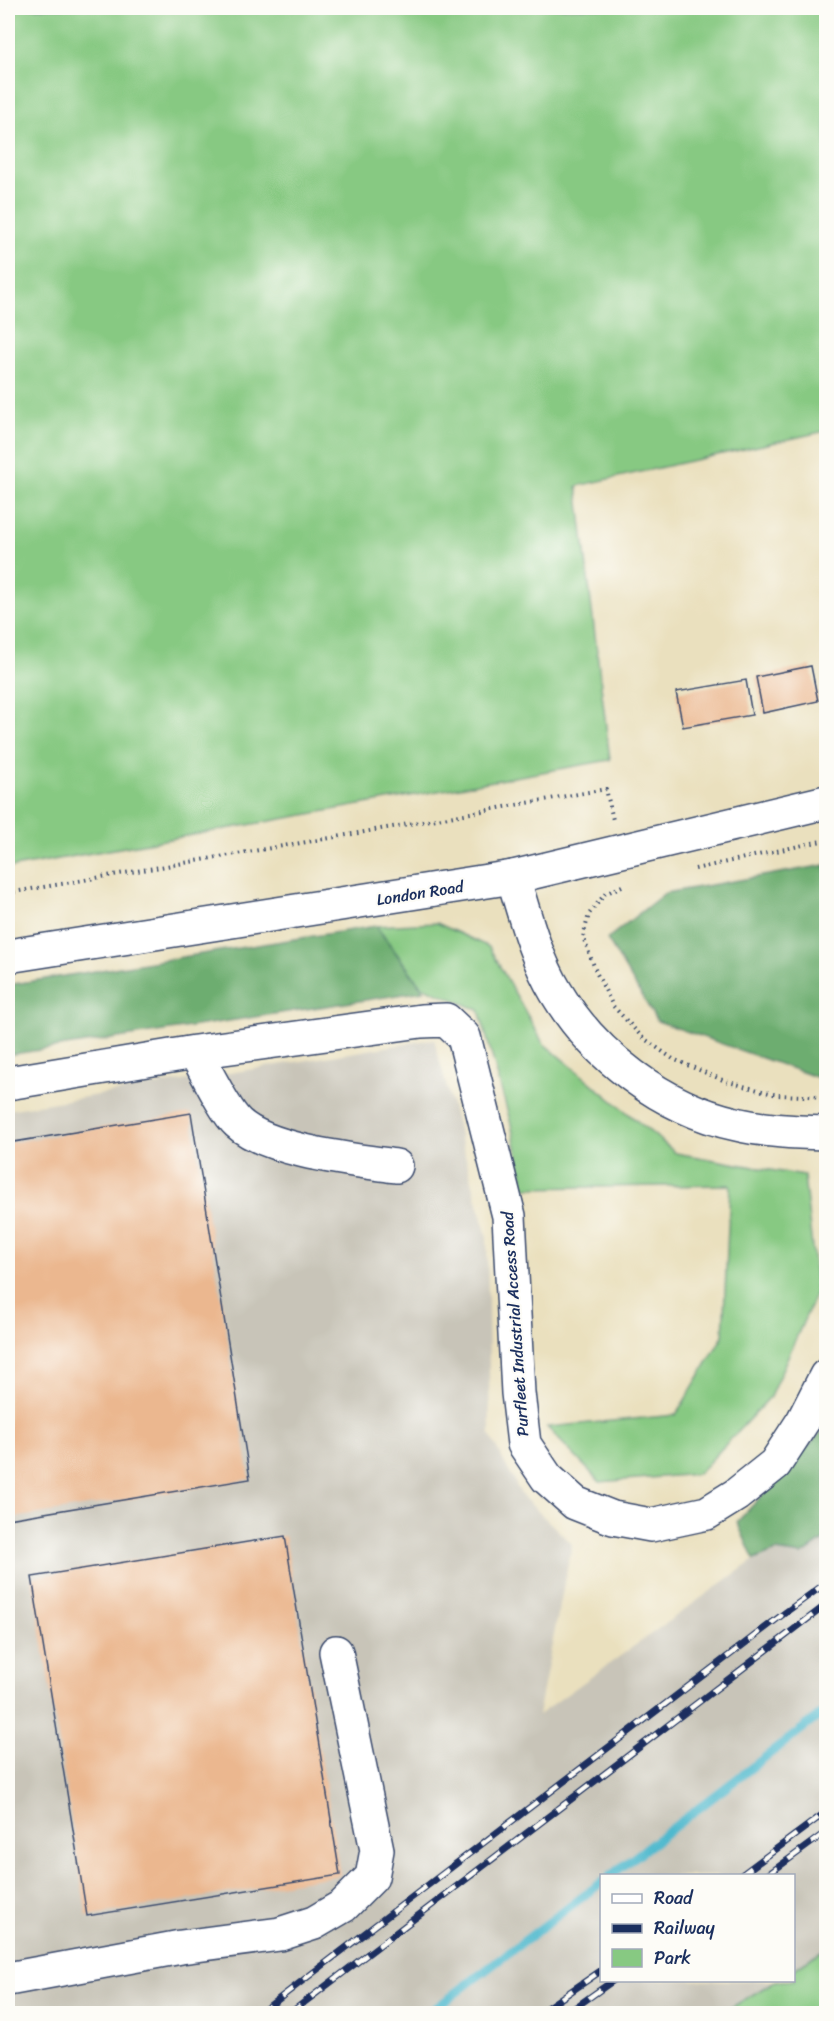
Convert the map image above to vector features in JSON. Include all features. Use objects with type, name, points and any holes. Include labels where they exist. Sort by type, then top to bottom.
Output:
[{"type":"street","name":"London Road","points":[[8,956],[513,877],[826,802]]},
{"type":"street","points":[[513,877],[538,957],[556,993],[593,1041],[634,1078],[681,1105],[706,1116],[736,1124],[793,1132],[826,1133]]},
{"type":"street","name":"Purfleet Industrial Access Road","points":[[8,1083],[195,1052],[421,1021],[446,1020],[464,1037],[509,1216],[518,1393],[524,1444],[547,1478],[575,1503],[614,1518],[651,1525],[707,1513],[775,1464],[803,1421],[826,1376]]},
{"type":"street","points":[[195,1052],[236,1122],[258,1137],[295,1148],[396,1166]]},
{"type":"street","points":[[8,1979],[181,1947],[280,1934],[314,1923],[343,1906],[372,1877],[377,1850],[336,1652]]},
{"type":"path","points":[[8,893],[606,789],[613,820]]},
{"type":"path","points":[[692,869],[826,840]]},
{"type":"path","points":[[624,878],[625,884],[605,894],[589,914],[583,937],[597,975],[613,1006],[642,1037],[673,1059],[724,1081],[777,1095],[826,1097]]},
{"type":"shaded area","points":[[434,1039],[487,1237],[490,1435],[522,1496],[572,1544],[538,1715],[754,1560],[776,1551],[802,1555],[826,1538],[826,1948],[795,1968],[795,1874],[600,1874],[600,1982],[773,1982],[722,2014],[8,2014],[8,1110]]},
{"type":"green space","points":[[8,8],[826,8],[826,431],[577,486],[610,760],[8,868]]},
{"type":"green space","points":[[826,865],[826,1077],[816,1077],[657,1021],[607,939],[665,893]]},
{"type":"green space","points":[[437,923],[489,947],[543,1043],[676,1153],[804,1176],[817,1291],[770,1397],[698,1474],[600,1482],[547,1427],[676,1415],[723,1336],[730,1185],[525,1188],[511,1124],[479,1010],[421,986],[376,926]]},
{"type":"green space","points":[[376,926],[424,991],[8,1055],[8,985]]},
{"type":"green space","points":[[826,1427],[826,1538],[802,1555],[776,1551],[754,1560],[737,1522]]},
{"type":"green space","points":[[826,1948],[826,2013],[722,2013],[773,1982],[795,1982],[795,1968]]},
{"type":"building","points":[[811,666],[818,701],[763,713],[756,677]]},
{"type":"building","points":[[746,680],[752,715],[683,727],[676,692]]},
{"type":"building","points":[[191,1113],[250,1479],[8,1519],[8,1143]]},
{"type":"building","points":[[285,1536],[340,1875],[87,1916],[32,1577]]},
{"type":"waterway","points":[[613,1874],[823,1713],[826,1714]]},
{"type":"waterway","points":[[428,2014],[600,1884]]},
{"type":"waterway","points":[[826,1991],[826,2014]]},
{"type":"railway","points":[[259,2014],[826,1583]]},
{"type":"railway","points":[[289,2014],[826,1605]]},
{"type":"railway","points":[[743,1874],[826,1812]]},
{"type":"railway","points":[[769,1874],[826,1832]]},
{"type":"railway","points":[[538,2014],[600,1971]]},
{"type":"railway","points":[[566,2014],[611,1982]]}]
